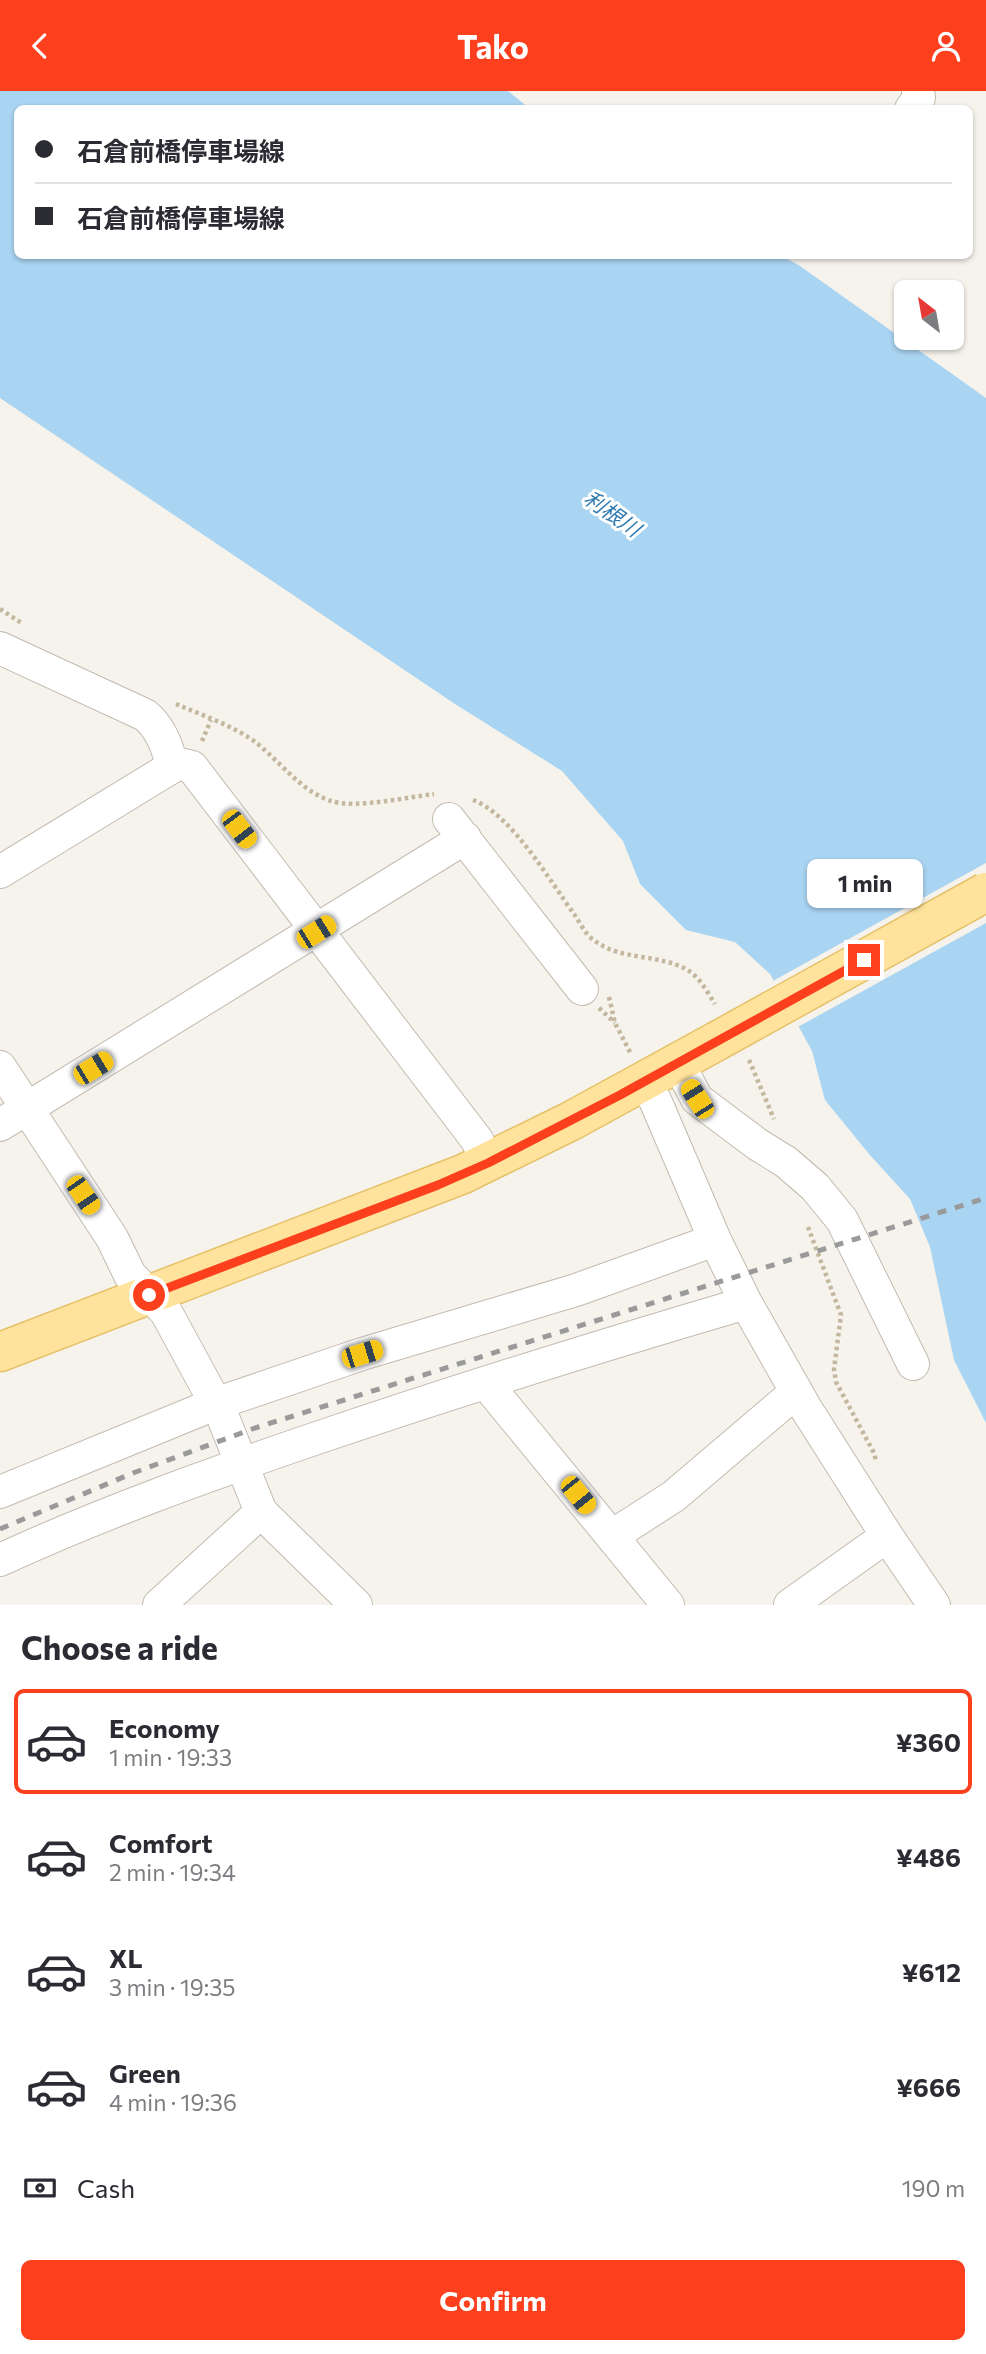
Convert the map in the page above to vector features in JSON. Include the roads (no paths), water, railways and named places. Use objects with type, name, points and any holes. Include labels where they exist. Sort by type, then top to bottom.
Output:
[{"type":"main road","points":[[0,1352],[488,1163],[644,1082],[986,892]]},
{"type":"street","points":[[0,648],[145,715],[156,724],[170,753],[172,767]]},
{"type":"street","points":[[0,872],[172,767],[180,764],[192,767],[477,1140],[488,1163]]},
{"type":"street","points":[[13,1117],[316,932],[457,829],[582,989]]},
{"type":"street","points":[[678,1063],[697,1099],[786,1162],[831,1205],[842,1220],[913,1364]]},
{"type":"street","points":[[0,1067],[13,1117],[112,1238],[130,1275],[166,1312],[215,1404],[261,1512],[356,1605]]},
{"type":"street","points":[[644,1082],[655,1100],[746,1303],[796,1392],[934,1605]]},
{"type":"street","points":[[0,1492],[215,1404],[362,1354],[576,1290],[716,1240]]},
{"type":"street","points":[[0,1560],[141,1499],[241,1464],[491,1381],[746,1303]]},
{"type":"street","points":[[491,1381],[494,1393],[667,1605]]},
{"type":"street","points":[[612,1536],[674,1496],[796,1392]]},
{"type":"street","points":[[159,1605],[261,1512]]},
{"type":"street","points":[[790,1605],[887,1536]]},
{"type":"water","name":"利根川","points":[[0,91],[508,91],[525,105],[14,105],[14,259],[787,259],[894,333],[894,350],[918,350],[986,398],[986,1423],[954,1360],[930,1247],[910,1199],[825,1100],[812,1051],[770,974],[735,942],[686,930],[640,884],[623,841],[562,771],[455,704],[0,398]]},
{"type":"railway","points":[[0,1529],[133,1473],[255,1428],[986,1198]]}]
